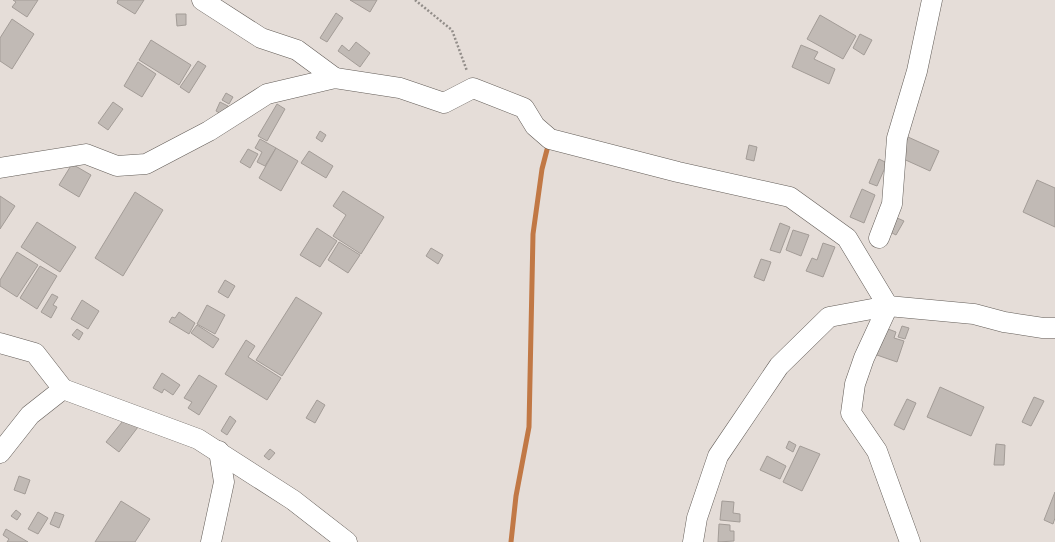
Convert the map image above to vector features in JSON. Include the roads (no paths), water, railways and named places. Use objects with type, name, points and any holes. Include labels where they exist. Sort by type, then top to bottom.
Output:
[{"type":"street","points":[[202,0],[261,38],[298,50],[335,78]]},
{"type":"street","points":[[879,238],[892,204],[897,138],[918,71],[932,0]]},
{"type":"street","points":[[0,168],[86,154],[117,166],[146,164],[209,131],[267,94],[335,78],[400,88],[444,103],[474,88],[524,108],[536,126],[550,139],[678,172],[790,197],[846,238],[888,306]]},
{"type":"street","points":[[888,306],[864,358],[855,384],[851,413],[877,450],[910,542]]},
{"type":"street","points":[[693,542],[697,518],[718,456],[779,366],[829,317],[888,306],[974,314],[1004,322],[1043,328],[1055,328]]},
{"type":"street","points":[[0,343],[35,353],[63,389],[198,439],[293,500],[347,542]]},
{"type":"street","points":[[0,453],[30,415],[63,389]]},
{"type":"street","points":[[211,542],[224,482],[218,452]]},
{"type":"waterway","points":[[511,542],[516,496],[529,427],[533,234],[542,169],[549,142]]}]
